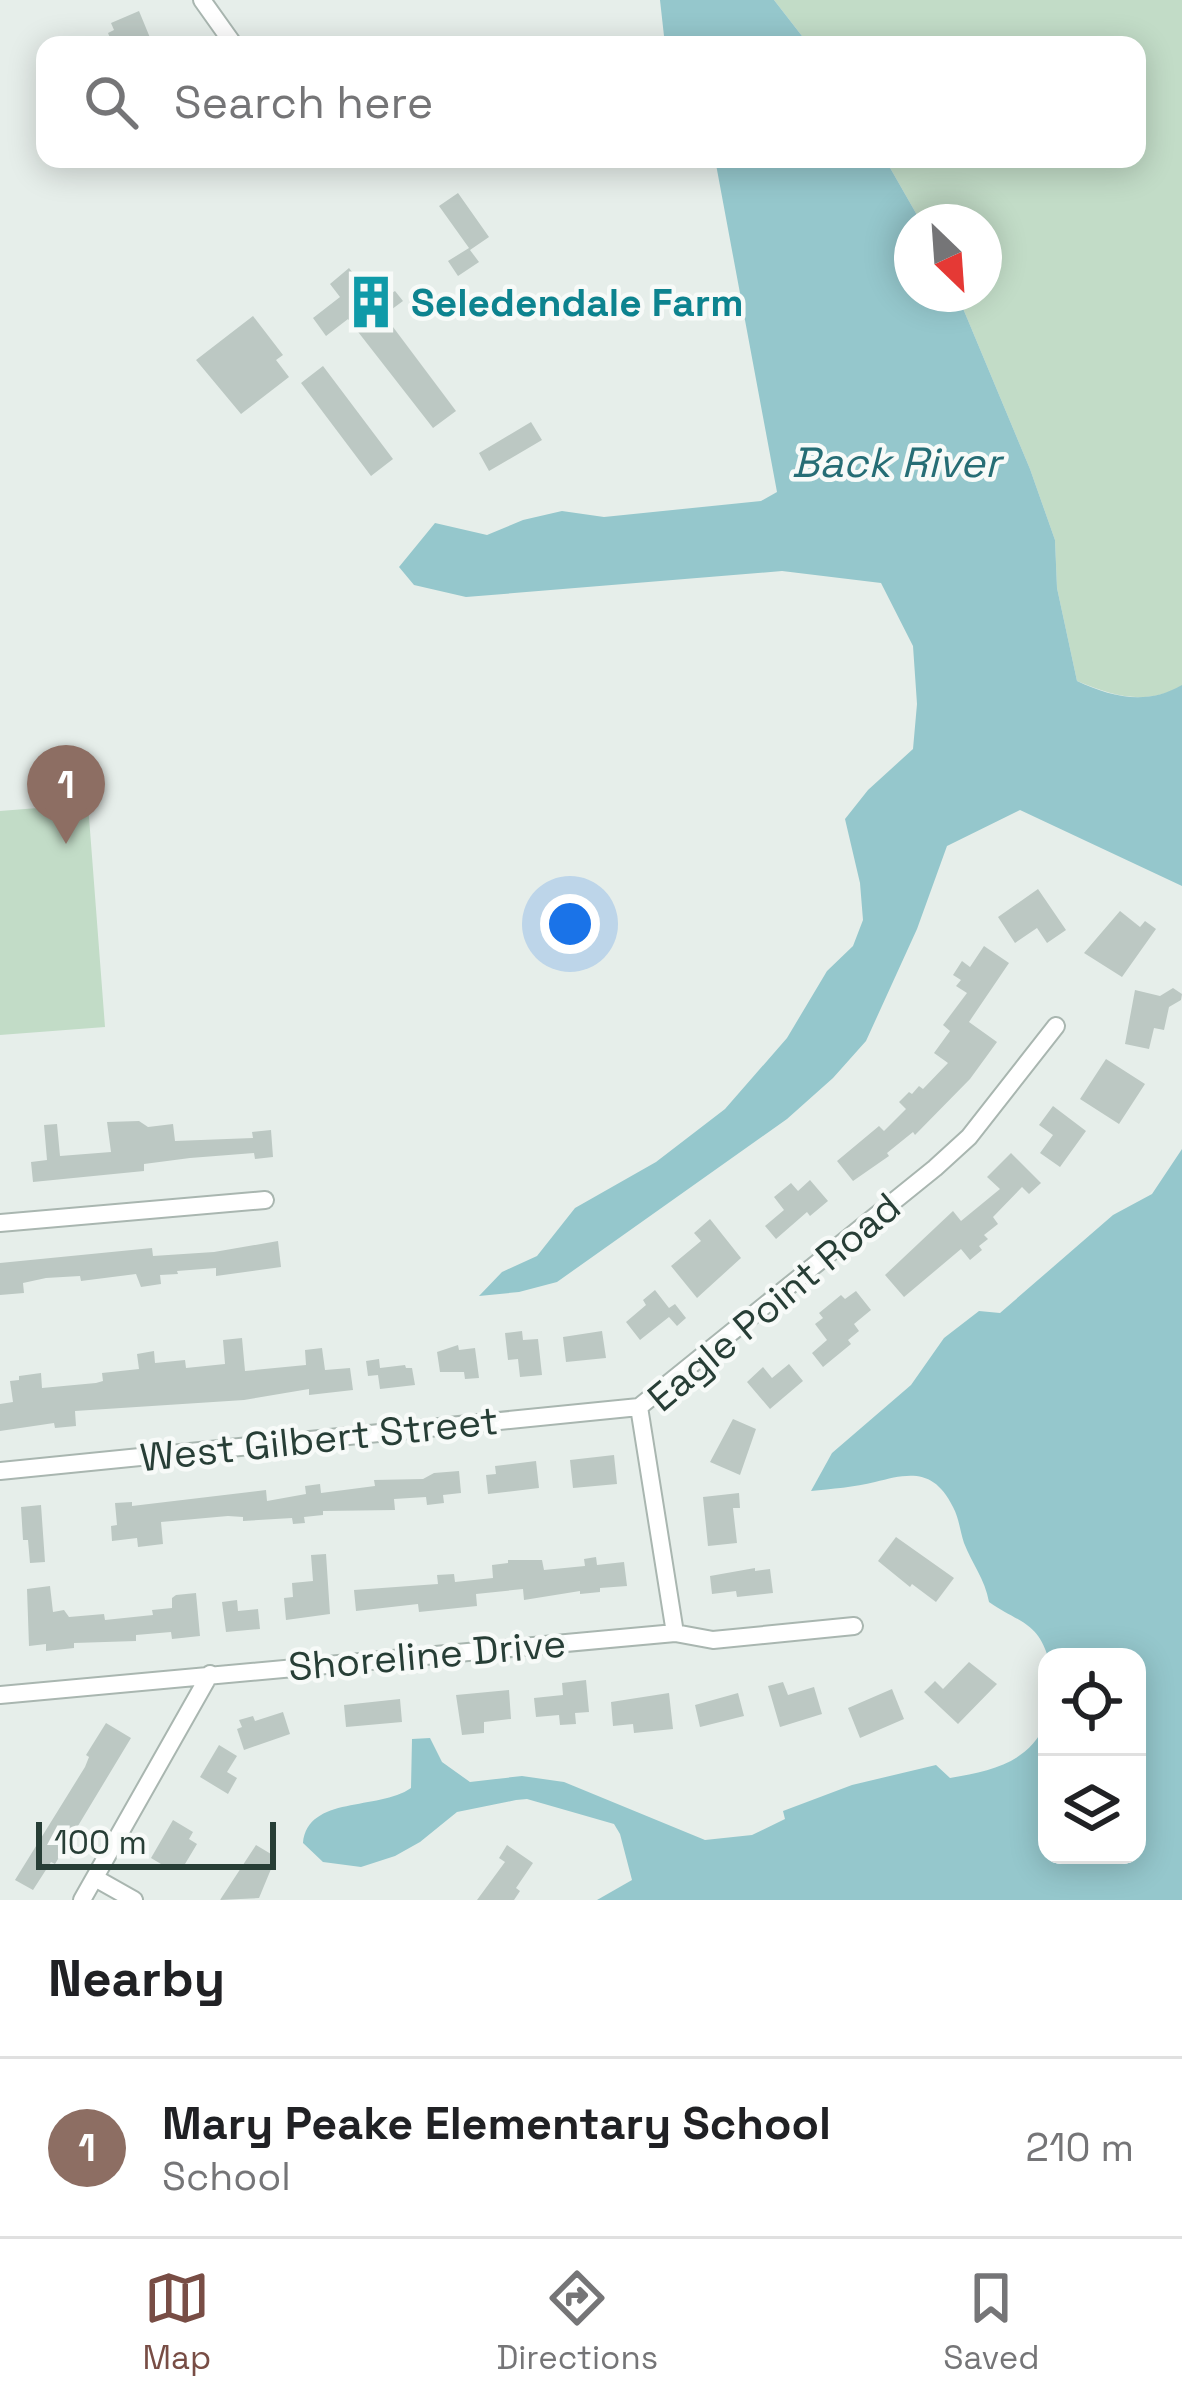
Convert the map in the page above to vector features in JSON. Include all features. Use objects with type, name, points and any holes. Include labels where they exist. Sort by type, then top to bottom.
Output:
[{"type":"street","points":[[202,0],[228,36]]},
{"type":"street","name":"Eagle Point Road","points":[[675,1633],[639,1407],[935,1168],[969,1137],[1057,1026]]},
{"type":"street","points":[[0,1222],[266,1200]]},
{"type":"street","name":"West Gilbert Street","points":[[0,1471],[639,1407]]},
{"type":"street","name":"Shoreline Drive","points":[[0,1695],[675,1633],[713,1640],[854,1626]]},
{"type":"street","points":[[82,1900],[210,1674]]},
{"type":"street","points":[[95,1878],[134,1900]]},
{"type":"green space","points":[[774,0],[1182,0],[1182,686],[1155,696],[1130,697],[1077,681],[1057,588],[1055,540],[965,312],[1002,312],[1002,204],[911,204],[890,168],[1146,168],[1146,36],[802,36]]},
{"type":"green space","points":[[88,804],[105,1027],[0,1035],[0,811]]},
{"type":"water","points":[[660,0],[774,0],[802,36],[664,36]]},
{"type":"water","name":"Back River","points":[[717,168],[890,168],[911,204],[894,204],[894,312],[965,312],[1055,540],[1057,588],[1077,681],[1129,697],[1169,692],[1182,685],[1182,886],[1020,810],[947,846],[917,929],[866,1041],[833,1078],[787,1119],[557,1282],[479,1296],[502,1272],[537,1256],[575,1208],[656,1162],[725,1109],[787,1038],[827,971],[853,946],[863,920],[845,819],[868,790],[913,749],[917,704],[913,646],[881,583],[782,571],[466,597],[414,585],[399,567],[435,523],[487,535],[562,511],[604,517],[761,501],[777,492]]},
{"type":"water","points":[[1182,1149],[1182,1900],[597,1900],[632,1880],[614,1824],[527,1799],[457,1812],[420,1842],[361,1867],[323,1862],[303,1843],[317,1817],[411,1788],[412,1739],[430,1738],[442,1762],[470,1782],[522,1776],[564,1782],[705,1840],[752,1835],[785,1819],[783,1811],[852,1785],[936,1765],[950,1778],[994,1768],[1019,1756],[1038,1737],[1038,1864],[1146,1864],[1146,1648],[1044,1648],[1032,1629],[989,1602],[953,1507],[929,1480],[899,1477],[811,1491],[832,1453],[911,1385],[944,1338],[979,1311],[1000,1313],[1113,1215],[1152,1194]]},
{"type":"building","points":[[139,11],[149,36],[109,36],[114,30],[111,23]]},
{"type":"building","points":[[458,193],[489,237],[470,250],[479,262],[458,276],[448,261],[469,248],[439,206]]},
{"type":"building","points":[[349,268],[363,286],[373,278],[387,296],[395,291],[403,301],[384,315],[456,411],[433,428],[348,319],[326,336],[313,318],[340,297],[330,284]]},
{"type":"building","points":[[253,316],[283,355],[276,360],[289,377],[241,414],[196,360]]},
{"type":"building","points":[[323,366],[393,459],[371,476],[301,383]]},
{"type":"building","points":[[531,422],[542,440],[489,471],[479,453]]},
{"type":"building","points":[[1038,889],[1066,930],[1047,943],[1037,928],[1015,943],[998,917]]},
{"type":"building","points":[[1120,911],[1140,927],[1145,921],[1156,929],[1122,977],[1084,953]]},
{"type":"building","points":[[984,946],[1009,963],[969,1022],[997,1042],[970,1079],[915,1135],[913,1132],[853,1181],[837,1161],[879,1126],[884,1131],[906,1109],[899,1102],[919,1086],[923,1089],[948,1063],[934,1053],[950,1031],[943,1025],[967,993],[956,986],[961,980],[953,975],[962,961],[970,967]]},
{"type":"building","points":[[1173,988],[1182,994],[1181,1000],[1169,1007],[1164,1030],[1154,1028],[1149,1049],[1125,1044],[1135,990],[1160,996]]},
{"type":"building","points":[[1106,1059],[1145,1084],[1119,1124],[1080,1099]]},
{"type":"building","points":[[1053,1106],[1086,1131],[1060,1167],[1040,1153],[1053,1135],[1039,1125]]},
{"type":"building","points":[[139,1121],[148,1127],[173,1124],[175,1141],[253,1138],[252,1132],[271,1130],[273,1157],[255,1159],[254,1153],[190,1158],[144,1164],[144,1171],[33,1182],[31,1162],[47,1160],[44,1125],[57,1124],[60,1156],[111,1152],[107,1122]]},
{"type":"building","points":[[1011,1153],[1041,1183],[1029,1194],[1022,1187],[993,1217],[998,1224],[984,1235],[988,1239],[979,1246],[982,1250],[970,1260],[961,1249],[904,1297],[885,1275],[953,1211],[961,1221],[1000,1189],[987,1177]]},
{"type":"building","points":[[810,1180],[828,1201],[776,1239],[765,1226],[784,1210],[774,1197],[791,1183],[798,1191]]},
{"type":"building","points":[[710,1219],[741,1258],[697,1298],[671,1266],[701,1241],[694,1233]]},
{"type":"building","points":[[278,1241],[281,1267],[216,1276],[216,1268],[177,1271],[160,1275],[161,1284],[141,1287],[136,1274],[81,1281],[80,1276],[46,1278],[23,1283],[24,1293],[0,1295],[0,1263],[152,1248],[153,1256],[214,1252]]},
{"type":"building","points":[[655,1290],[669,1308],[675,1304],[686,1318],[677,1326],[669,1317],[640,1340],[626,1322]]},
{"type":"building","points":[[856,1291],[871,1310],[854,1324],[859,1331],[848,1340],[851,1344],[823,1367],[812,1353],[827,1340],[815,1324],[823,1318],[819,1313],[841,1295],[845,1299]]},
{"type":"building","points":[[522,1331],[523,1340],[538,1339],[542,1375],[520,1377],[518,1359],[508,1360],[505,1333]]},
{"type":"building","points":[[602,1331],[606,1358],[566,1362],[563,1337]]},
{"type":"building","points":[[242,1338],[245,1371],[306,1365],[305,1350],[322,1348],[325,1370],[350,1368],[353,1390],[309,1395],[309,1389],[244,1400],[75,1411],[76,1426],[55,1428],[54,1423],[0,1431],[0,1404],[13,1402],[10,1381],[19,1376],[41,1373],[42,1388],[96,1383],[103,1381],[102,1373],[139,1369],[137,1354],[154,1351],[155,1363],[185,1360],[186,1368],[225,1364],[223,1340]]},
{"type":"building","points":[[458,1345],[459,1350],[475,1348],[479,1378],[465,1379],[464,1372],[440,1372],[437,1352]]},
{"type":"building","points":[[379,1359],[380,1368],[412,1368],[415,1385],[380,1389],[378,1375],[368,1376],[366,1361]]},
{"type":"building","points":[[789,1364],[803,1381],[770,1409],[747,1382],[763,1367],[772,1378]]},
{"type":"building","points":[[733,1419],[756,1429],[740,1475],[710,1462]]},
{"type":"building","points":[[614,1455],[617,1484],[573,1488],[570,1460]]},
{"type":"building","points":[[536,1461],[539,1488],[488,1494],[486,1475],[496,1474],[495,1466]]},
{"type":"building","points":[[459,1471],[461,1493],[443,1495],[444,1503],[427,1505],[426,1497],[394,1499],[395,1510],[323,1511],[323,1515],[304,1517],[305,1523],[293,1524],[292,1518],[243,1521],[243,1517],[228,1516],[161,1522],[163,1544],[138,1547],[137,1538],[112,1541],[111,1526],[117,1525],[115,1503],[132,1502],[132,1506],[266,1490],[267,1501],[306,1494],[305,1486],[320,1484],[321,1493],[375,1486],[374,1480],[423,1479]]},
{"type":"building","points":[[739,1493],[740,1508],[733,1508],[737,1543],[708,1546],[703,1497]]},
{"type":"building","points":[[41,1505],[45,1562],[30,1563],[21,1507]]},
{"type":"building","points":[[896,1537],[954,1578],[936,1602],[878,1561]]},
{"type":"building","points":[[326,1554],[330,1614],[286,1620],[284,1598],[293,1597],[292,1583],[313,1581],[311,1555]]},
{"type":"building","points":[[596,1557],[597,1565],[624,1562],[627,1586],[524,1600],[523,1589],[476,1594],[477,1606],[419,1612],[418,1604],[356,1611],[354,1590],[438,1584],[437,1575],[454,1574],[455,1582],[493,1578],[492,1565],[508,1560],[542,1560],[544,1570],[585,1566],[584,1559]]},
{"type":"building","points":[[770,1569],[773,1593],[712,1594],[710,1576]]},
{"type":"building","points":[[50,1586],[53,1612],[64,1610],[69,1617],[104,1614],[105,1620],[153,1615],[152,1610],[172,1608],[176,1595],[196,1593],[200,1636],[136,1635],[136,1641],[74,1643],[74,1648],[46,1651],[46,1644],[29,1646],[27,1589]]},
{"type":"building","points":[[237,1600],[238,1611],[258,1609],[260,1629],[226,1632],[222,1602]]},
{"type":"building","points":[[969,1662],[997,1684],[958,1724],[924,1692],[935,1681],[943,1689]]},
{"type":"building","points":[[586,1680],[589,1712],[575,1713],[576,1724],[560,1725],[559,1715],[536,1717],[534,1698],[563,1695],[562,1683]]},
{"type":"building","points":[[783,1682],[788,1695],[814,1687],[822,1714],[780,1727],[768,1686]]},
{"type":"building","points":[[892,1689],[904,1719],[860,1738],[848,1708]]},
{"type":"building","points":[[509,1690],[511,1719],[484,1722],[484,1733],[462,1735],[456,1695]]},
{"type":"building","points":[[669,1693],[673,1729],[634,1733],[633,1724],[613,1726],[611,1702]]},
{"type":"building","points":[[738,1693],[744,1716],[700,1727],[695,1705]]},
{"type":"building","points":[[400,1699],[402,1722],[346,1727],[344,1705]]},
{"type":"building","points":[[283,1712],[290,1734],[244,1750],[239,1720],[253,1716],[255,1721]]},
{"type":"building","points":[[106,1723],[131,1738],[55,1864],[51,1862],[33,1890],[15,1880],[85,1767],[86,1755]]},
{"type":"building","points":[[219,1745],[237,1756],[227,1772],[237,1778],[228,1794],[200,1777]]},
{"type":"building","points":[[173,1820],[193,1832],[189,1839],[197,1844],[182,1869],[174,1864],[171,1870],[151,1858]]},
{"type":"building","points":[[256,1845],[276,1857],[259,1898],[220,1900]]},
{"type":"building","points":[[507,1845],[533,1863],[516,1888],[520,1891],[514,1900],[477,1900],[505,1862],[499,1858]]},
{"type":"place","name":"Seledendale Farm","points":[[371,302]]},
{"type":"place","name":"Mary Peake Elementary School","points":[[66,844]]}]
